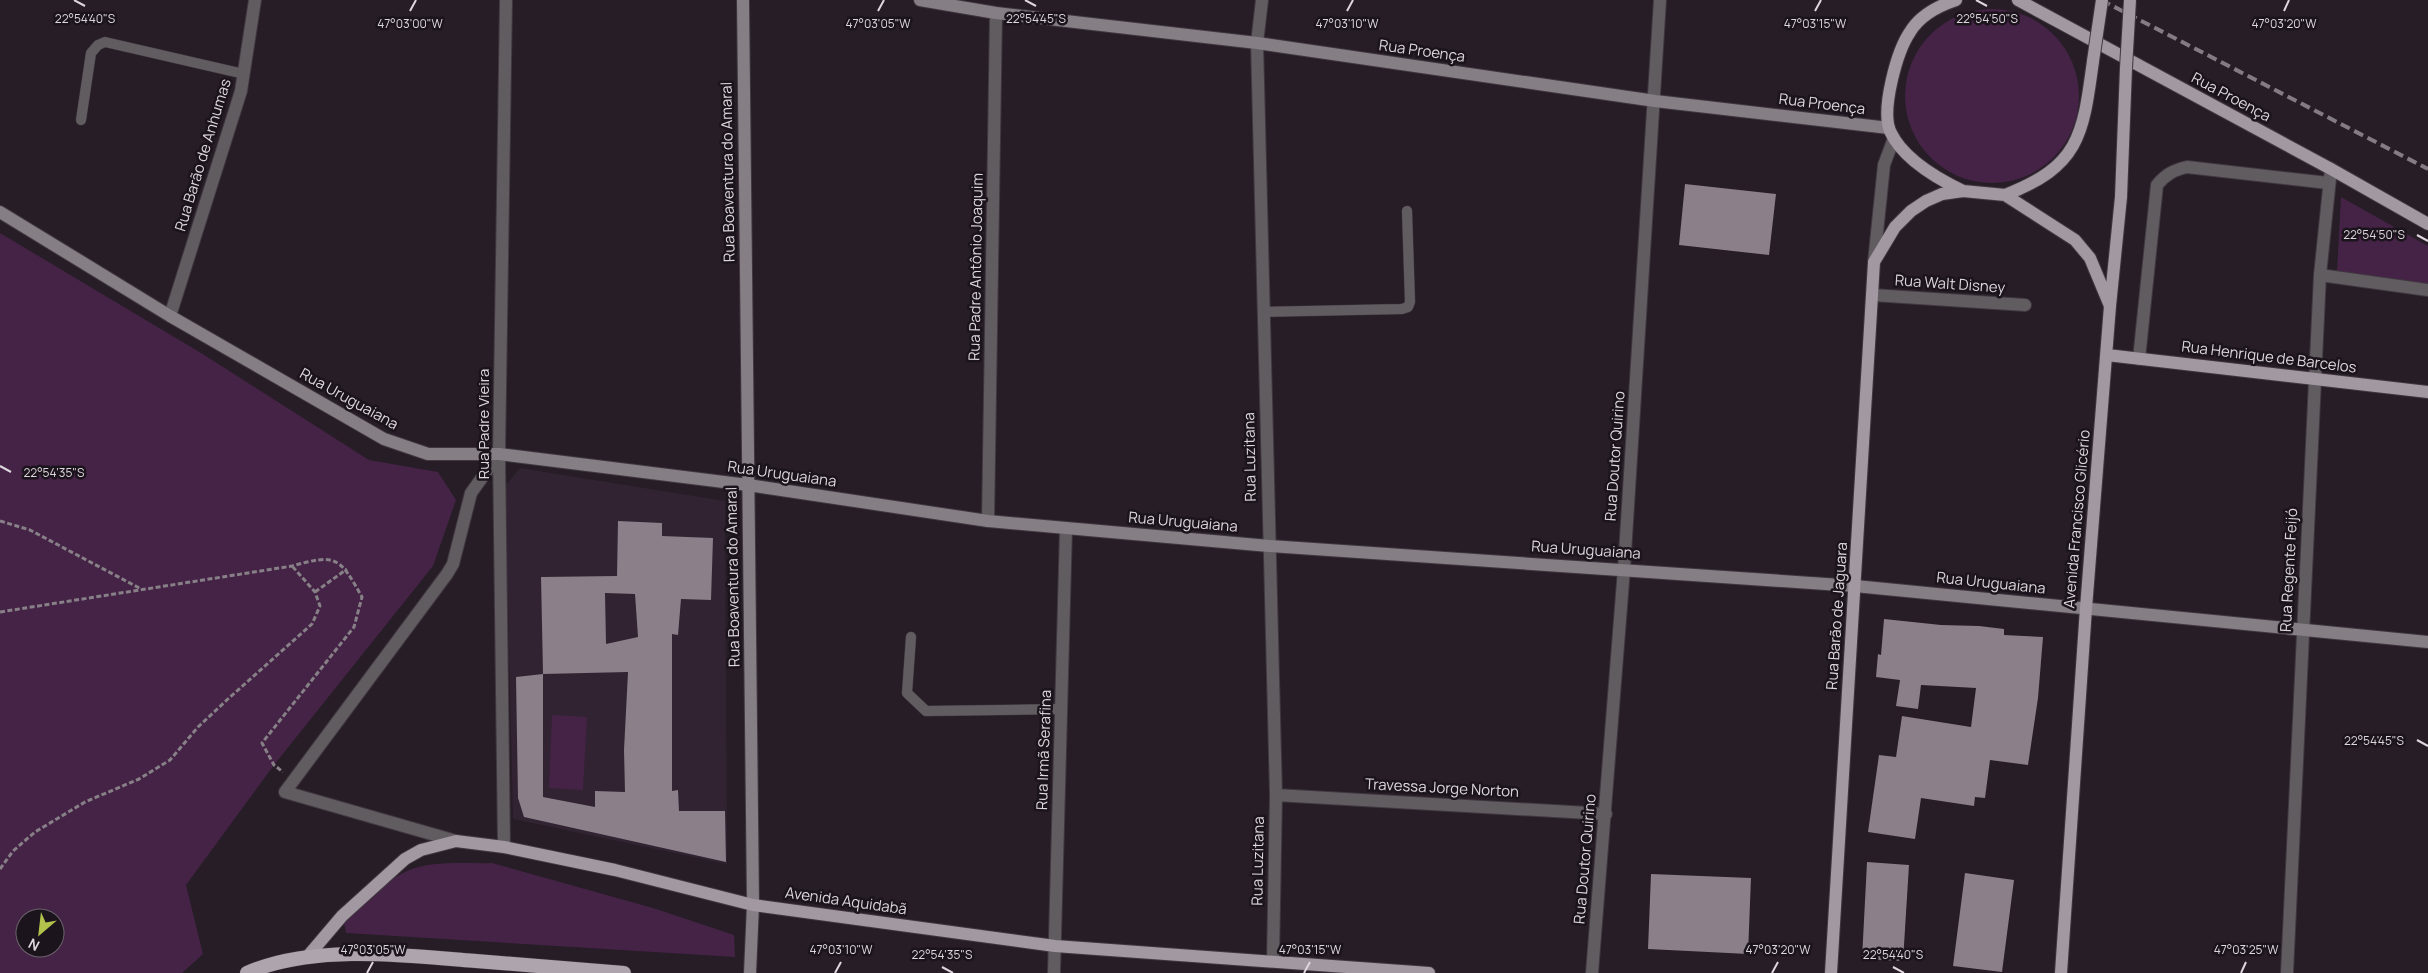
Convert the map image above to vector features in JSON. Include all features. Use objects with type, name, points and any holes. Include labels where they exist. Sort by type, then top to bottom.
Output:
[{"type":"highway","points":[[247,973],[308,956],[344,954],[435,957],[624,973]]},
{"type":"main road","name":"Rua Boaventura do Amaral","points":[[743,0],[753,905],[750,973]]},
{"type":"main road","name":"Rua Proença","points":[[920,0],[996,13],[1257,42],[1655,101],[1891,133],[1888,95],[1895,68],[1910,32],[1934,8],[1956,0]]},
{"type":"main road","name":"Rua Proença","points":[[2018,0],[2331,169],[2428,224]]},
{"type":"main road","points":[[2005,195],[2042,178],[2070,151],[2080,133],[2087,102],[2102,0]]},
{"type":"main road","name":"Avenida Francisco Glicério","points":[[2061,973],[2086,608],[2110,306],[2121,197],[2130,0]]},
{"type":"main road","points":[[1891,133],[1925,170],[1963,191]]},
{"type":"main road","points":[[1874,262],[1895,227],[1911,211],[1942,194],[1963,191],[2005,195],[2075,240],[2090,258],[2110,306]]},
{"type":"main road","name":"Rua Uruguaiana","points":[[0,212],[170,316],[384,439],[428,454],[499,454],[748,485],[988,521],[1269,546],[1856,586],[2086,608],[2302,632],[2428,642]]},
{"type":"main road","name":"Rua Barão de Jaguara","points":[[1832,973],[1874,262]]},
{"type":"main road","name":"Rua Henrique de Barcelos","points":[[2107,355],[2428,392]]},
{"type":"main road","name":"Avenida Aquidabã","points":[[308,956],[342,916],[405,859],[421,850],[456,840],[614,870],[753,905],[1055,946],[1273,960],[1427,973]]},
{"type":"street","name":"Rua Barão de Anhumas","points":[[170,316],[241,91],[255,0]]},
{"type":"street","name":"Rua Padre Vieira","points":[[504,848],[499,454],[506,0]]},
{"type":"street","name":"Rua Luzitana","points":[[1262,0],[1257,42],[1276,795],[1273,960]]},
{"type":"street","name":"Rua Doutor Quirino","points":[[1592,973],[1624,569],[1660,0]]},
{"type":"street","name":"Rua Padre Antônio Joaquim","points":[[988,521],[996,13]]},
{"type":"street","points":[[1874,262],[1884,165],[1891,133]]},
{"type":"street","points":[[2139,359],[2157,185],[2164,177],[2173,170],[2187,167],[2328,183]]},
{"type":"street","name":"Rua Regente Feijó","points":[[2287,973],[2320,275],[2328,183],[2331,169]]},
{"type":"street","points":[[2320,275],[2428,290]]},
{"type":"street","name":"Rua Walt Disney","points":[[1873,295],[2025,305]]},
{"type":"street","points":[[456,840],[285,792],[447,574],[453,564],[471,493],[499,454]]},
{"type":"street","name":"Rua Irmã Serafina","points":[[1054,973],[1066,528]]},
{"type":"street","name":"Travessa Jorge Norton","points":[[1276,795],[1606,814]]},
{"type":"lane","points":[[81,120],[91,53],[98,44],[105,42],[244,74]]},
{"type":"lane","points":[[1264,312],[1324,312],[1402,309],[1408,307],[1410,302],[1407,211]]},
{"type":"lane","points":[[911,637],[907,694],[926,711],[1061,709]]},
{"type":"path","points":[[0,521],[30,530],[144,590]]},
{"type":"path","points":[[0,612],[292,566],[318,558],[334,561],[347,569],[362,597],[354,627],[262,743],[274,765]]},
{"type":"path","points":[[0,869],[13,851],[35,832],[85,802],[139,779],[170,760],[211,716],[312,624],[320,606],[314,592],[292,566]]},
{"type":"path","points":[[314,592],[347,569]]},
{"type":"shaded area","points":[[2001,9],[2025,15],[2041,23],[2054,34],[2065,47],[2073,63],[2078,79],[2078,113],[2073,129],[2065,145],[2054,158],[2041,169],[2017,180],[2001,183],[1983,183],[1967,180],[1943,169],[1919,145],[1906,113],[1905,87],[1908,71],[1919,47],[1943,23],[1975,10]]},
{"type":"shaded area","points":[[2341,197],[2428,246],[2428,284],[2337,272]]},
{"type":"shaded area","points":[[0,233],[201,353],[369,460],[438,472],[456,500],[433,566],[274,765],[186,885],[203,954],[182,973],[0,973]]},
{"type":"shaded area","points":[[520,468],[725,501],[727,864],[513,819],[505,486]]},
{"type":"shaded area","points":[[552,715],[587,717],[583,790],[549,788]]},
{"type":"shaded area","points":[[492,863],[653,908],[734,935],[735,957],[346,933],[344,923],[390,881],[407,871],[427,865]]},
{"type":"building","points":[[1685,184],[1776,194],[1769,255],[1679,245]]},
{"type":"building","points":[[618,521],[662,523],[662,536],[713,538],[711,600],[681,599],[678,635],[672,634],[672,791],[678,790],[679,811],[725,811],[726,862],[524,817],[518,798],[516,677],[543,674],[541,577],[617,576]],"holes":[[[605,593],[635,594],[638,637],[606,644]],[[628,672],[624,750],[625,792],[595,791],[595,807],[543,797],[543,674]]]},
{"type":"building","points":[[1884,619],[1941,625],[1979,626],[2004,629],[2004,635],[2043,637],[2038,698],[2028,765],[1990,760],[1985,798],[1975,797],[1974,806],[1921,798],[1915,839],[1868,832],[1879,755],[1896,757],[1902,716],[1971,727],[1976,688],[1921,685],[1918,709],[1896,706],[1900,680],[1876,677],[1878,654],[1881,655]]},
{"type":"building","points":[[1867,862],[1909,865],[1903,961],[1862,959]]},
{"type":"building","points":[[1965,873],[2014,880],[2002,972],[1953,966]]},
{"type":"building","points":[[1651,874],[1751,878],[1748,954],[1648,949]]},
{"type":"railway","points":[[2101,0],[2428,169]]}]
